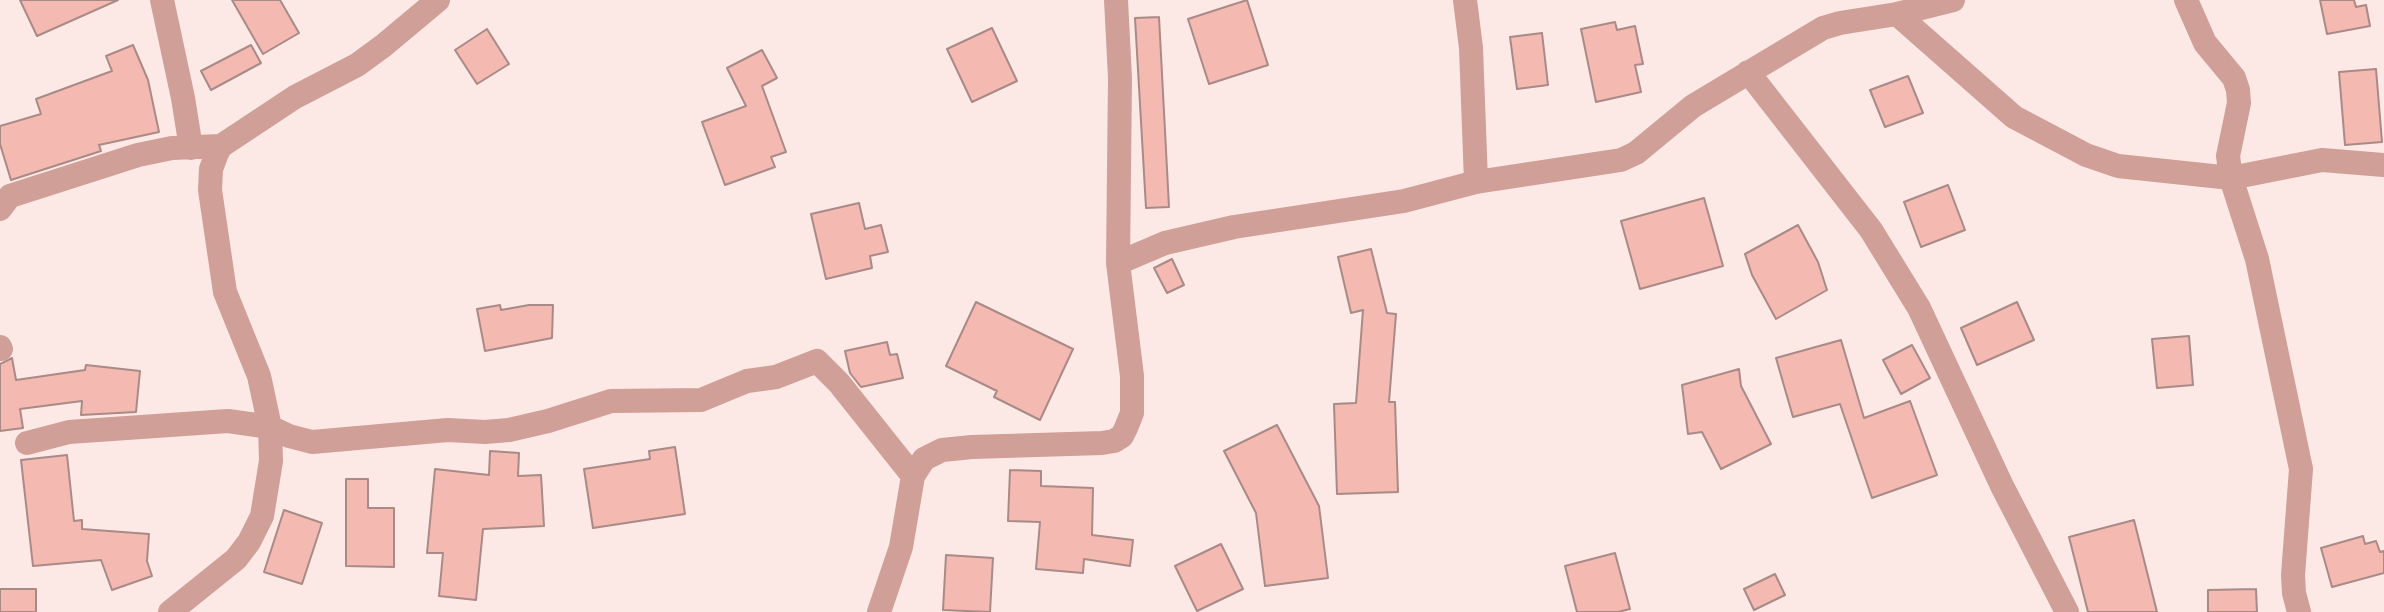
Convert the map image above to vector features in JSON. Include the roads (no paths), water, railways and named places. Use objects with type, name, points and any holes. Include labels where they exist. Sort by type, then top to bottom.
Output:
[{"type":"street","points":[[162,0],[191,148]]},
{"type":"street","points":[[0,209],[10,196],[125,159],[172,148],[221,146],[295,97],[357,65],[438,0]]},
{"type":"street","points":[[879,612],[901,547],[914,476],[924,459],[942,450],[972,447],[1115,441],[1122,436],[1132,413],[1132,376],[1118,263],[1120,78],[1116,0]]},
{"type":"street","points":[[1465,0],[1471,48],[1476,182]]},
{"type":"street","points":[[2186,0],[2205,43],[2236,83],[2239,103],[2228,156],[2231,178],[2257,259],[2301,469],[2293,575],[2299,612]]},
{"type":"street","points":[[1118,263],[1165,243],[1234,227],[1404,201],[1476,182],[1584,167],[1629,157],[1679,116],[1823,28],[1897,14],[1940,2]]},
{"type":"street","points":[[1897,14],[2014,117],[2086,155],[2118,166],[2231,178],[2322,160],[2384,164]]},
{"type":"street","points":[[1748,72],[1871,230],[1919,308],[2002,486],[2067,612]]},
{"type":"street","points":[[170,612],[236,559],[256,531],[262,516],[271,461],[270,427],[259,376],[225,292],[210,190],[211,169],[221,146]]},
{"type":"street","points":[[27,443],[69,432],[228,421],[270,427],[312,442],[448,430],[509,430],[611,401],[701,400],[747,381],[776,377],[817,361],[848,393],[914,476]]}]
